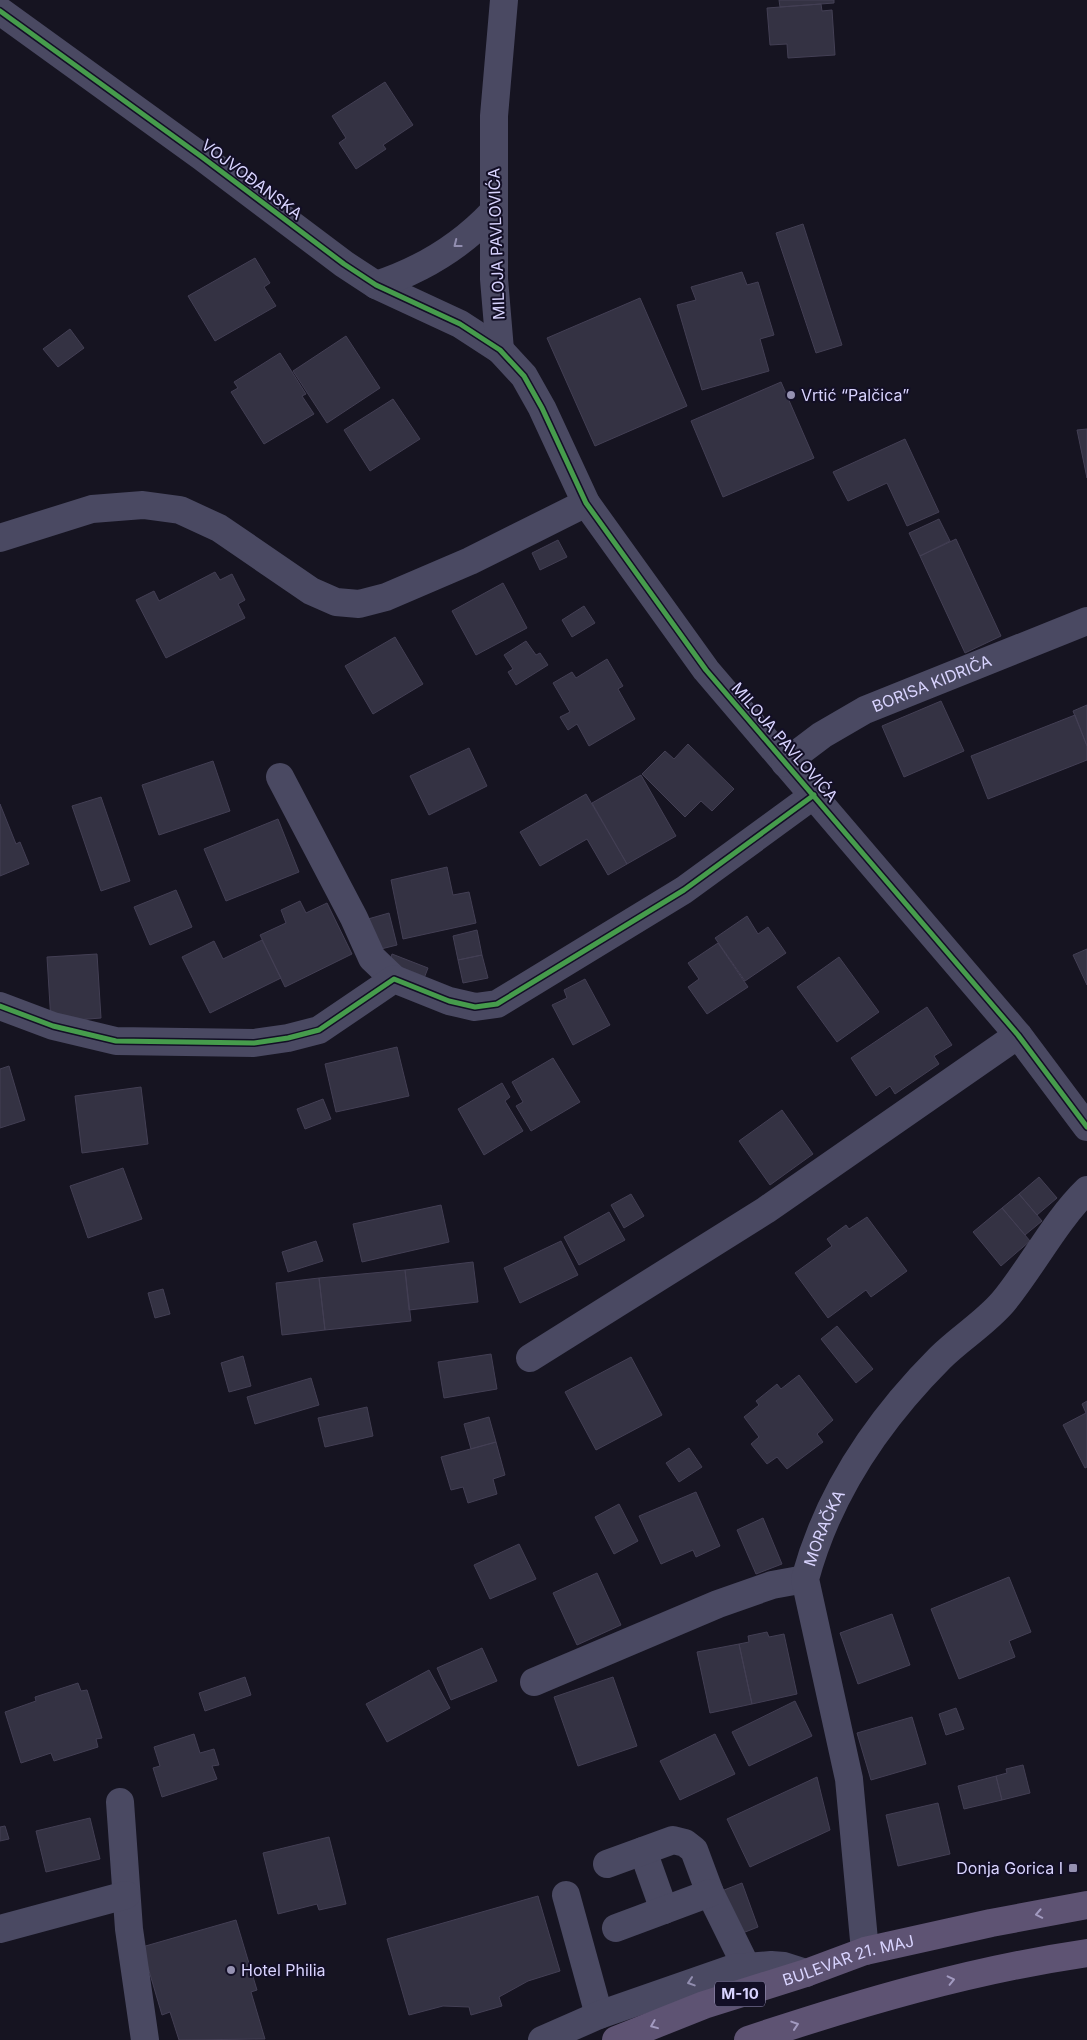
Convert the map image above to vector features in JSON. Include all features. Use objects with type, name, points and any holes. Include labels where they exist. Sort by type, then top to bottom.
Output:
[{"type":"main road","name":"BULEVAR 21. MAJ","points":[[616,2040],[704,2005],[806,1973],[865,1950],[1087,1905]]},
{"type":"main road","points":[[748,2040],[826,2014],[930,1985],[1087,1953]]},
{"type":"street","name":"MILOJA PAVLOVIĆA","points":[[504,0],[494,116],[494,279],[500,350],[524,376],[586,503],[706,670],[1018,1035],[1087,1127]]},
{"type":"street","name":"VOJVOĐANSKA","points":[[0,11],[202,157],[344,264],[376,285],[460,324],[500,350]]},
{"type":"street","points":[[376,285],[408,274],[445,254],[478,228],[494,212]]},
{"type":"street","points":[[0,538],[92,509],[143,505],[180,510],[219,528],[310,591],[336,602],[359,604],[386,597],[470,561],[586,503]]},
{"type":"street","name":"BORISA KIDRIČA","points":[[785,763],[822,735],[865,710],[1087,621]]},
{"type":"street","points":[[280,777],[354,918],[372,958],[394,979],[449,1001],[476,1007],[497,1004],[684,890],[814,795]]},
{"type":"street","points":[[0,1006],[53,1026],[116,1040],[254,1043],[288,1038],[319,1030],[394,979]]},
{"type":"street","points":[[530,1358],[766,1210],[1018,1035]]},
{"type":"street","name":"MORAČKA","points":[[865,1950],[849,1779],[805,1579],[828,1511],[848,1473],[869,1443],[919,1380],[942,1356],[1002,1303],[1087,1190]]},
{"type":"street","points":[[534,1682],[718,1604],[772,1585],[791,1580],[805,1579]]},
{"type":"street","points":[[120,1802],[129,1929],[145,2040]]},
{"type":"street","points":[[607,1864],[673,1840],[685,1843],[694,1850],[710,1893],[746,1966]]},
{"type":"street","points":[[643,1851],[664,1910]]},
{"type":"street","points":[[616,1928],[710,1893]]},
{"type":"street","points":[[566,1895],[599,2015]]},
{"type":"street","points":[[0,1929],[126,1896]]},
{"type":"street","points":[[542,2040],[599,2015],[676,1987],[746,1966],[784,1966],[806,1973]]},
{"type":"building","points":[[779,0],[834,0],[834,3],[780,7]]},
{"type":"building","points":[[821,4],[822,11],[832,10],[835,55],[788,58],[787,44],[770,45],[767,8]]},
{"type":"building","points":[[385,82],[413,125],[383,145],[386,149],[356,169],[339,143],[346,138],[332,116]]},
{"type":"building","points":[[803,224],[842,345],[816,353],[776,233]]},
{"type":"building","points":[[255,258],[270,283],[264,287],[276,306],[215,341],[188,296]]},
{"type":"building","points":[[742,272],[747,285],[758,282],[774,335],[760,339],[769,371],[702,390],[677,305],[696,300],[691,287]]},
{"type":"building","points":[[640,298],[687,406],[595,446],[547,338]]},
{"type":"building","points":[[70,329],[84,348],[58,367],[43,349]]},
{"type":"building","points":[[346,336],[380,388],[327,423],[293,371]]},
{"type":"building","points":[[280,353],[306,394],[302,396],[314,414],[264,444],[231,392],[238,388],[234,382]]},
{"type":"building","points":[[781,382],[814,458],[723,497],[691,421]]},
{"type":"building","points":[[393,399],[420,439],[370,471],[344,430]]},
{"type":"building","points":[[1087,429],[1087,478],[1077,430]]},
{"type":"building","points":[[905,439],[939,512],[907,526],[887,483],[848,501],[833,472]]},
{"type":"building","points":[[939,519],[950,541],[920,556],[909,533]]},
{"type":"building","points":[[956,539],[1001,636],[965,653],[920,556]]},
{"type":"building","points":[[558,540],[567,557],[540,570],[532,553]]},
{"type":"building","points":[[215,572],[220,580],[232,574],[245,600],[238,604],[245,618],[166,658],[136,600],[154,591],[159,601]]},
{"type":"building","points":[[503,583],[527,628],[476,655],[452,611]]},
{"type":"building","points":[[584,606],[595,623],[572,637],[562,620]]},
{"type":"building","points":[[395,637],[423,684],[373,714],[345,666]]},
{"type":"building","points":[[526,641],[536,655],[540,653],[548,665],[516,685],[508,672],[513,669],[504,655]]},
{"type":"building","points":[[607,659],[623,686],[618,689],[635,719],[589,746],[577,724],[568,730],[560,717],[570,712],[553,683],[572,672],[576,678]]},
{"type":"building","points":[[941,701],[964,751],[904,777],[882,726]]},
{"type":"building","points":[[1087,705],[1087,746],[1073,711]]},
{"type":"building","points":[[1075,715],[1087,746],[1087,760],[988,799],[971,756]]},
{"type":"building","points":[[688,744],[734,789],[712,811],[701,801],[685,817],[642,774],[665,751],[674,759]]},
{"type":"building","points":[[469,748],[487,786],[429,815],[410,776]]},
{"type":"building","points":[[213,761],[230,811],[159,835],[142,785]]},
{"type":"building","points":[[641,775],[676,836],[627,864],[592,803]]},
{"type":"building","points":[[586,794],[627,864],[608,875],[587,839],[540,866],[520,832]]},
{"type":"building","points":[[101,797],[130,881],[101,891],[72,806]]},
{"type":"building","points":[[0,804],[16,844],[20,842],[29,864],[0,876]]},
{"type":"building","points":[[278,819],[299,872],[226,901],[204,849]]},
{"type":"building","points":[[447,867],[453,895],[469,892],[476,923],[403,939],[391,880]]},
{"type":"building","points":[[176,890],[192,927],[150,945],[134,907]]},
{"type":"building","points":[[300,901],[306,913],[327,903],[352,954],[285,987],[260,935],[286,923],[281,910]]},
{"type":"building","points":[[389,913],[397,945],[377,950],[368,919]]},
{"type":"building","points":[[747,916],[758,934],[768,927],[786,953],[745,981],[715,938]]},
{"type":"building","points":[[477,930],[482,955],[458,960],[453,936]]},
{"type":"building","points":[[262,940],[281,978],[210,1013],[182,957],[214,941],[223,959]]},
{"type":"building","points":[[718,943],[748,987],[707,1014],[688,987],[699,979],[688,963]]},
{"type":"building","points":[[1087,949],[1087,985],[1073,955]]},
{"type":"building","points":[[97,954],[101,1018],[51,1022],[47,957]]},
{"type":"building","points":[[392,954],[428,968],[423,981],[388,968]]},
{"type":"building","points":[[482,955],[488,978],[463,983],[458,960]]},
{"type":"building","points":[[839,957],[879,1012],[837,1042],[797,987]]},
{"type":"building","points":[[585,979],[610,1025],[573,1045],[552,1005],[567,998],[564,990]]},
{"type":"building","points":[[927,1007],[952,1045],[934,1056],[939,1064],[895,1094],[890,1086],[876,1096],[851,1058]]},
{"type":"building","points":[[397,1047],[409,1096],[336,1112],[325,1064]]},
{"type":"building","points":[[553,1058],[580,1102],[531,1131],[516,1106],[523,1102],[512,1082]]},
{"type":"building","points":[[9,1066],[25,1120],[0,1128],[0,1069]]},
{"type":"building","points":[[502,1083],[510,1097],[505,1101],[523,1131],[484,1155],[458,1109]]},
{"type":"building","points":[[141,1087],[148,1144],[82,1153],[75,1096]]},
{"type":"building","points":[[323,1099],[331,1119],[305,1129],[297,1109]]},
{"type":"building","points":[[782,1110],[813,1154],[770,1185],[739,1141]]},
{"type":"building","points":[[123,1168],[142,1219],[88,1238],[70,1186]]},
{"type":"building","points":[[1039,1177],[1057,1198],[1037,1215],[1019,1194]]},
{"type":"building","points":[[631,1194],[644,1216],[624,1228],[611,1205]]},
{"type":"building","points":[[1019,1194],[1042,1221],[1025,1235],[1002,1208]]},
{"type":"building","points":[[441,1205],[449,1242],[362,1262],[353,1224]]},
{"type":"building","points":[[1002,1208],[1030,1241],[1001,1266],[973,1232]]},
{"type":"building","points":[[609,1212],[625,1240],[579,1265],[564,1237]]},
{"type":"building","points":[[867,1217],[907,1271],[871,1297],[866,1290],[828,1318],[795,1273],[832,1246],[827,1239],[846,1225],[849,1229]]},
{"type":"building","points":[[316,1241],[323,1261],[288,1272],[282,1252]]},
{"type":"building","points":[[561,1241],[578,1275],[520,1303],[504,1268]]},
{"type":"building","points":[[473,1262],[478,1302],[409,1310],[405,1270]]},
{"type":"building","points":[[405,1270],[411,1321],[325,1330],[319,1278]]},
{"type":"building","points":[[319,1278],[325,1330],[282,1335],[276,1283]]},
{"type":"building","points":[[163,1289],[170,1314],[155,1318],[148,1293]]},
{"type":"building","points":[[837,1326],[873,1369],[856,1383],[821,1339]]},
{"type":"building","points":[[491,1354],[497,1389],[444,1398],[438,1362]]},
{"type":"building","points":[[243,1356],[251,1386],[229,1392],[221,1363]]},
{"type":"building","points":[[631,1357],[662,1415],[596,1450],[565,1392]]},
{"type":"building","points":[[799,1375],[833,1420],[817,1434],[823,1442],[787,1469],[777,1457],[767,1464],[751,1444],[759,1437],[744,1417],[759,1405],[756,1401],[777,1384],[781,1389]]},
{"type":"building","points":[[311,1378],[319,1405],[255,1424],[247,1397]]},
{"type":"building","points":[[1087,1401],[1087,1467],[1085,1468],[1063,1425],[1086,1413],[1082,1404]]},
{"type":"building","points":[[367,1407],[373,1436],[325,1447],[318,1418]]},
{"type":"building","points":[[489,1417],[496,1442],[471,1449],[464,1424]]},
{"type":"building","points":[[496,1442],[505,1475],[493,1479],[497,1494],[468,1503],[463,1487],[451,1490],[441,1457]]},
{"type":"building","points":[[689,1448],[702,1467],[679,1482],[666,1463]]},
{"type":"building","points":[[696,1492],[720,1546],[696,1557],[693,1550],[661,1564],[639,1516]]},
{"type":"building","points":[[619,1504],[638,1541],[614,1554],[595,1517]]},
{"type":"building","points":[[763,1518],[782,1564],[756,1574],[737,1530]]},
{"type":"building","points":[[519,1544],[536,1579],[490,1599],[474,1565]]},
{"type":"building","points":[[597,1573],[621,1625],[577,1645],[553,1593]]},
{"type":"building","points":[[1009,1577],[1031,1632],[1009,1641],[1015,1657],[959,1679],[931,1609]]},
{"type":"building","points":[[892,1614],[910,1665],[858,1684],[840,1633]]},
{"type":"building","points":[[767,1632],[769,1637],[784,1634],[797,1694],[752,1704],[739,1644],[749,1642],[748,1636]]},
{"type":"building","points":[[739,1644],[752,1704],[710,1713],[697,1652]]},
{"type":"building","points":[[482,1648],[497,1681],[451,1700],[437,1668]]},
{"type":"building","points":[[429,1670],[450,1708],[387,1742],[366,1704]]},
{"type":"building","points":[[245,1677],[251,1695],[205,1711],[199,1693]]},
{"type":"building","points":[[613,1677],[637,1746],[578,1766],[554,1697]]},
{"type":"building","points":[[78,1683],[81,1691],[87,1690],[102,1738],[96,1739],[98,1747],[54,1761],[51,1753],[21,1763],[5,1712],[36,1701],[35,1697]]},
{"type":"building","points":[[795,1701],[812,1736],[749,1766],[732,1732]]},
{"type":"building","points":[[956,1708],[964,1729],[946,1735],[939,1714]]},
{"type":"building","points":[[912,1717],[926,1764],[871,1780],[857,1733]]},
{"type":"building","points":[[194,1734],[200,1753],[214,1749],[219,1765],[212,1766],[217,1779],[162,1797],[153,1768],[160,1766],[154,1747]]},
{"type":"building","points":[[715,1734],[735,1774],[680,1800],[660,1761]]},
{"type":"building","points":[[1023,1765],[1030,1793],[1002,1800],[996,1776],[1007,1773],[1006,1769]]},
{"type":"building","points":[[996,1776],[1002,1800],[964,1809],[958,1786]]},
{"type":"building","points":[[817,1777],[830,1830],[750,1867],[727,1819]]},
{"type":"building","points":[[938,1803],[950,1854],[898,1866],[886,1815]]},
{"type":"building","points":[[90,1818],[100,1859],[46,1872],[36,1831]]},
{"type":"building","points":[[5,1826],[9,1839],[0,1841],[0,1827]]},
{"type":"building","points":[[329,1837],[346,1904],[319,1910],[317,1904],[278,1914],[263,1853]]},
{"type":"building","points":[[742,1883],[758,1927],[735,1936],[719,1892]]},
{"type":"building","points":[[538,1896],[560,1971],[528,1981],[499,1997],[502,2006],[471,2015],[469,2007],[443,2006],[409,2015],[387,1939]]},
{"type":"building","points":[[236,1920],[257,1990],[251,1992],[265,2039],[179,2040],[170,2012],[162,2015],[142,1947]]},
{"type":"cycle path","points":[[0,11],[202,157],[344,264],[376,285],[460,324],[500,350],[524,376],[542,408],[586,503],[706,670],[1018,1035],[1087,1127]]},
{"type":"cycle path","points":[[0,1006],[53,1026],[116,1041],[254,1043],[288,1038],[319,1030],[394,979],[449,1001],[475,1007],[497,1004],[684,890],[814,795]]},
{"type":"place","name":"Vrtić “Palčica”","points":[[791,395]]},
{"type":"place","name":"Donja Gorica I","points":[[1073,1868]]},
{"type":"place","name":"Hotel Philia","points":[[231,1970]]}]
